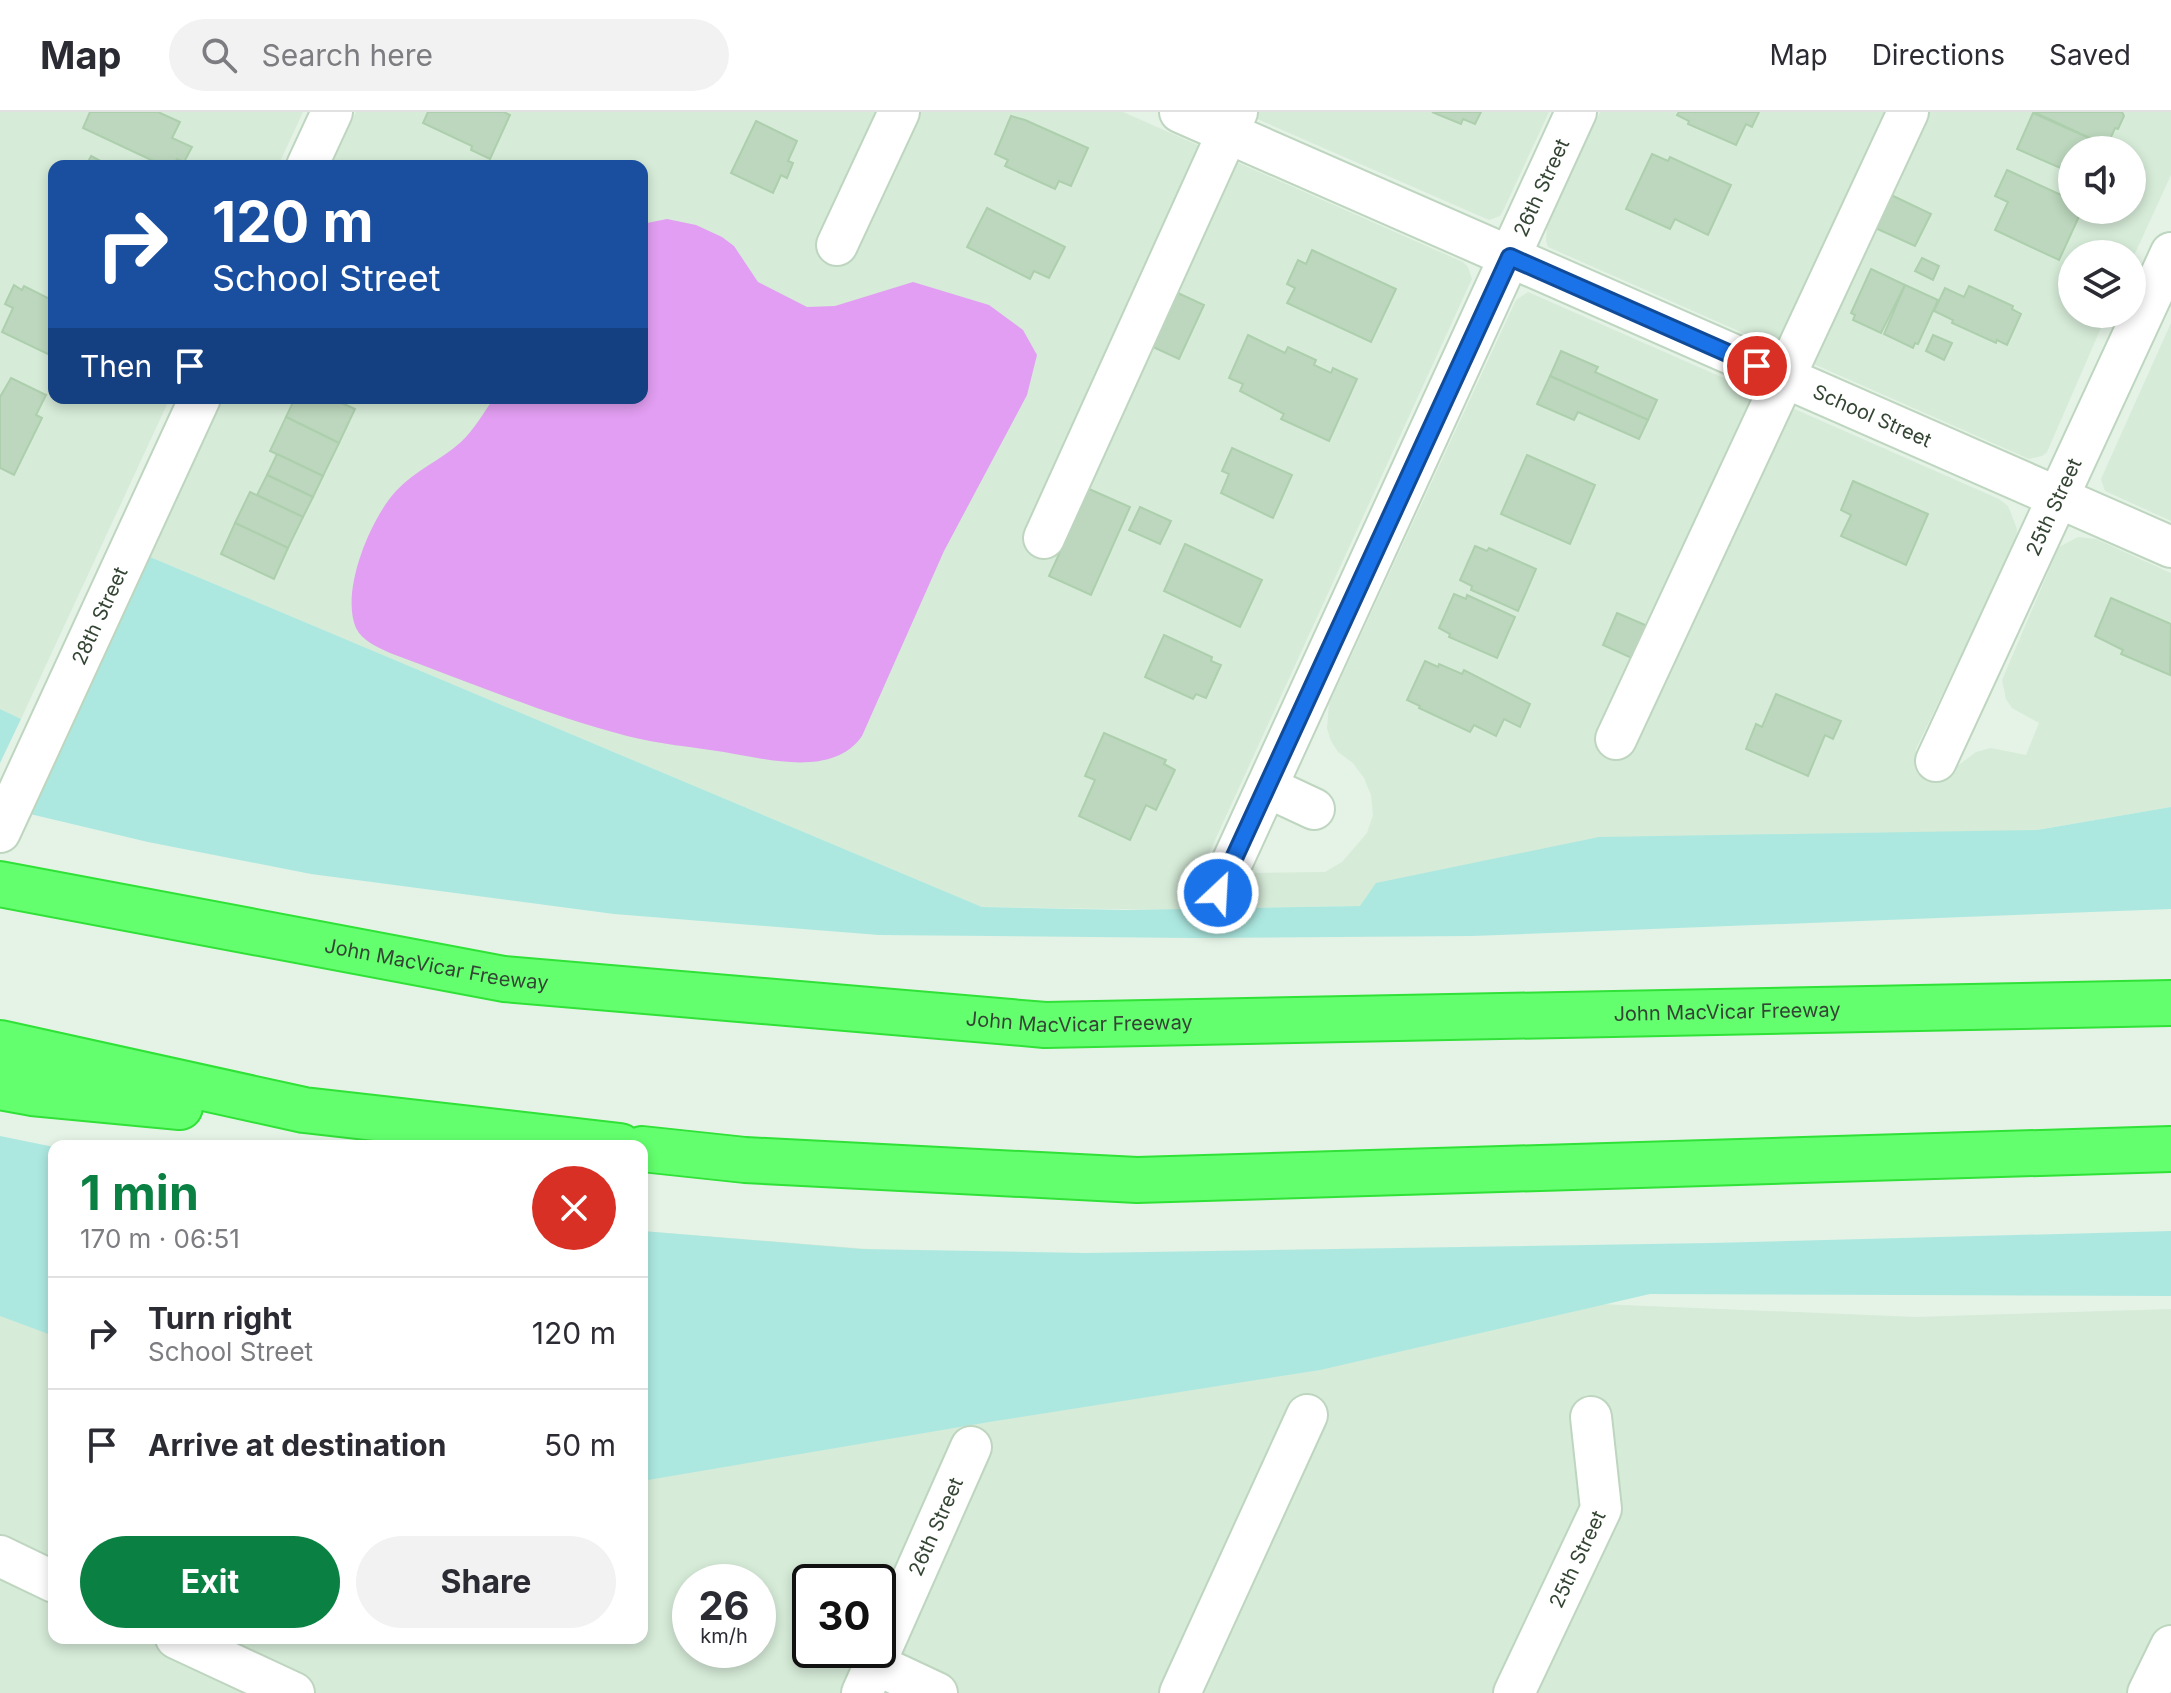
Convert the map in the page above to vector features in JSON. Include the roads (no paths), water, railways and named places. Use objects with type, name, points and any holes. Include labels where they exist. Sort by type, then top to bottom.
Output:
[{"type":"highway","name":"John MacVicar Freeway","points":[[0,884],[504,979],[1045,1025],[2171,1003]]},
{"type":"highway","points":[[0,1043],[27,1078],[567,1140]]},
{"type":"highway","points":[[648,1150],[745,1160],[1137,1180],[2114,1151],[2171,1152]]},
{"type":"street","points":[[310,160],[332,112]]},
{"type":"street","points":[[837,245],[899,112]]},
{"type":"street","name":"School Street","points":[[1180,112],[1232,123],[1510,257],[2171,547]]},
{"type":"street","name":"26th Street","points":[[1218,893],[1576,112]]},
{"type":"street","points":[[1616,739],[1908,112]]},
{"type":"street","points":[[1044,538],[1232,123]]},
{"type":"street","name":"25th Street","points":[[1936,761],[2171,253]]},
{"type":"street","name":"28th Street","points":[[0,832],[197,404]]},
{"type":"street","points":[[1267,787],[1314,809]]},
{"type":"street","points":[[1180,1693],[1307,1415]]},
{"type":"street","name":"25th Street","points":[[1514,1693],[1601,1509],[1591,1417]]},
{"type":"street","name":"26th Street","points":[[868,1679],[971,1447]]},
{"type":"street","points":[[0,1556],[48,1579]]},
{"type":"street","points":[[189,1644],[294,1693]]},
{"type":"street","points":[[2148,1693],[2171,1646]]},
{"type":"street","points":[[868,1679],[937,1693]]}]
